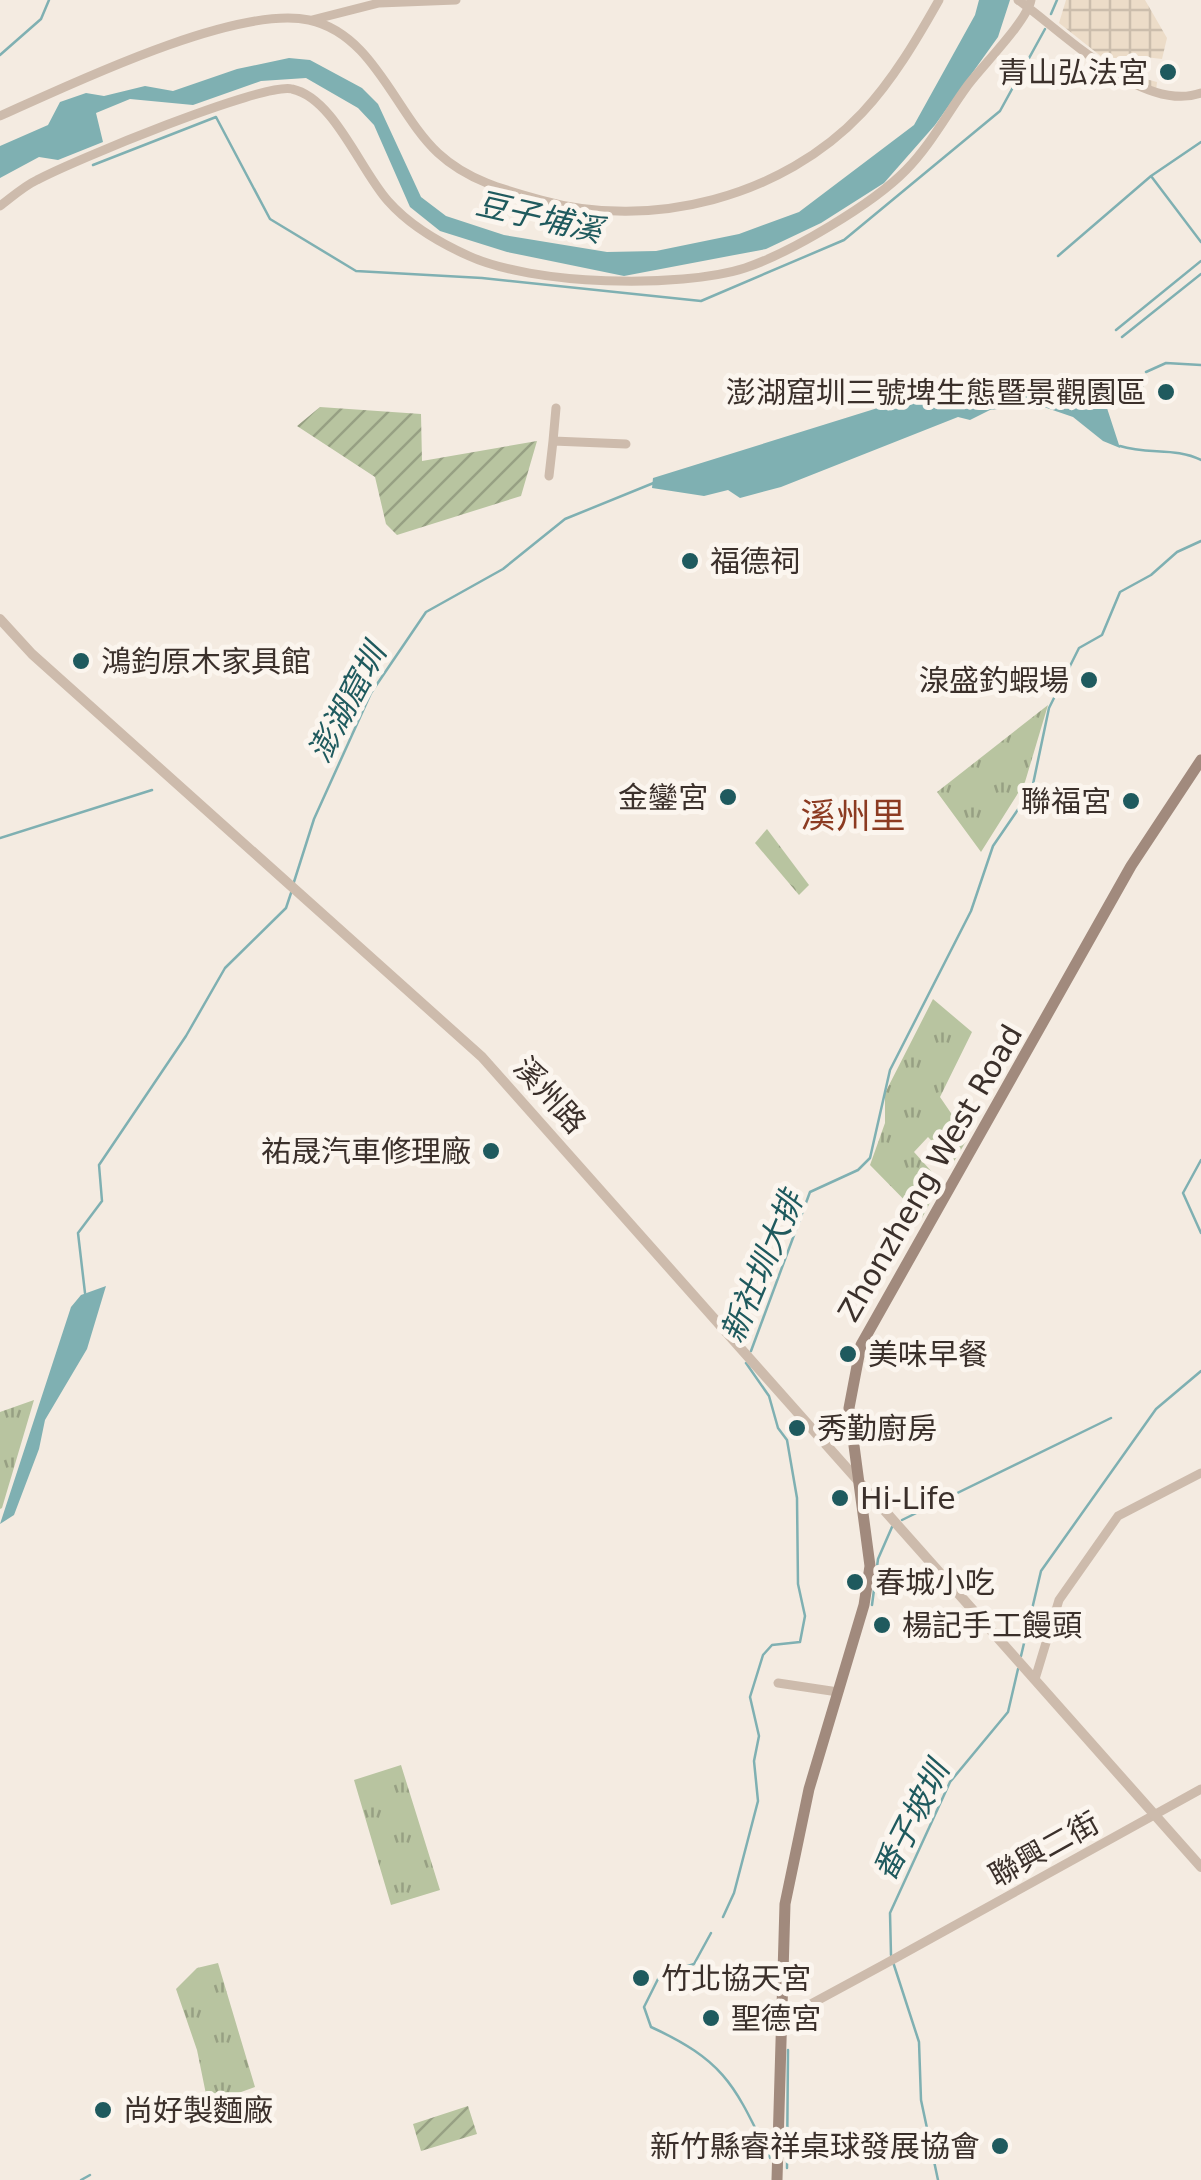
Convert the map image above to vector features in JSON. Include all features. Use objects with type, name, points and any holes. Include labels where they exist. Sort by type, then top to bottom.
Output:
[{"type":"main road","name":"Zhonzheng West Road","points":[[778,2180],[780,2015],[791,1870],[864,1605],[870,1566],[849,1408],[854,1370],[868,1328],[1131,866],[1201,760]]},
{"type":"street","points":[[0,116],[217,31],[255,21],[312,20],[379,2],[456,0]]},
{"type":"street","points":[[312,20],[367,57],[437,152],[468,176],[577,208],[629,210],[719,200],[798,163],[860,115],[916,40],[939,0]]},
{"type":"street","points":[[1018,0],[1030,4],[1127,81],[1168,97],[1201,93]]},
{"type":"street","points":[[0,206],[36,180],[69,166],[243,98],[291,88],[314,98],[336,123],[351,153],[390,204],[416,227],[472,258],[534,274],[614,282],[745,268],[852,213],[907,170],[1030,4]]},
{"type":"street","points":[[549,476],[556,408]]},
{"type":"street","points":[[553,441],[626,444]]},
{"type":"street","name":"溪州路","points":[[0,619],[32,654],[482,1058],[858,1478]]},
{"type":"street","points":[[1036,1679],[1059,1600],[1118,1516],[1201,1473]]},
{"type":"street","points":[[858,1478],[1201,1868]]},
{"type":"street","points":[[778,1683],[812,1684],[838,1692]]},
{"type":"street","name":"聯興二街","points":[[780,2015],[798,2011],[1201,1789]]},
{"type":"green space","points":[[320,407],[421,414],[422,461],[537,441],[521,496],[397,535],[386,524],[375,477],[297,426]]},
{"type":"green space","points":[[1048,705],[1025,782],[981,852],[937,792]]},
{"type":"green space","points":[[767,829],[809,885],[799,895],[755,843]]},
{"type":"green space","points":[[933,999],[972,1032],[940,1097],[968,1138],[953,1163],[928,1137],[914,1152],[941,1182],[922,1218],[870,1165],[885,1123],[885,1093]]},
{"type":"green space","points":[[34,1400],[2,1508],[0,1509],[0,1412]]},
{"type":"green space","points":[[401,1765],[440,1890],[391,1905],[354,1780]]},
{"type":"green space","points":[[218,1963],[255,2087],[208,2104],[197,2050],[176,1989],[197,1968]]},
{"type":"green space","points":[[468,2106],[477,2134],[421,2151],[413,2124]]},
{"type":"shaded area","points":[[1066,0],[1145,0],[1167,38],[1162,59],[1145,57],[1142,78],[1157,82],[1156,91],[1131,80],[1059,23]]},
{"type":"water","name":"豆子埔溪","points":[[979,0],[1010,0],[998,37],[935,125],[884,183],[821,223],[766,249],[624,276],[507,252],[440,231],[410,207],[374,125],[358,108],[306,78],[261,81],[193,105],[130,99],[96,113],[103,142],[58,160],[39,157],[0,178],[0,146],[48,125],[60,102],[86,93],[104,96],[145,86],[173,91],[237,69],[289,58],[310,60],[362,88],[378,104],[421,197],[446,216],[504,235],[607,252],[656,251],[739,234],[799,212],[914,125],[975,15]]},
{"type":"water","points":[[1115,375],[1144,386],[1106,405],[1120,448],[1103,441],[1073,417],[1035,404],[990,410],[970,420],[958,417],[781,487],[740,498],[728,490],[704,496],[652,488],[653,478],[913,397],[969,392],[1012,379],[1050,387]]},
{"type":"water","points":[[106,1286],[87,1349],[45,1420],[39,1449],[14,1515],[0,1524],[71,1307],[81,1295]]},
{"type":"waterway","points":[[0,55],[41,19],[49,0]]},
{"type":"waterway","points":[[1051,14],[1057,0]]},
{"type":"waterway","points":[[93,165],[216,117],[270,219],[356,271],[482,278],[701,301],[844,240],[1000,111],[1045,29]]},
{"type":"waterway","points":[[1058,256],[1151,176],[1201,142]]},
{"type":"waterway","points":[[1151,176],[1201,242]]},
{"type":"waterway","points":[[1116,330],[1201,261]]},
{"type":"waterway","points":[[1122,337],[1201,274]]},
{"type":"waterway","points":[[1146,372],[1166,363],[1201,365]]},
{"type":"waterway","name":"澎湖窟圳","points":[[1120,446],[1201,460]]},
{"type":"waterway","name":"澎湖窟圳","points":[[293,885],[314,819],[371,693],[426,612],[503,569],[565,519],[656,482]]},
{"type":"waterway","name":"新社圳大排","points":[[751,1351],[810,1192],[858,1170],[870,1158],[890,1070],[971,911],[993,846],[1032,789],[1049,708],[1079,648],[1102,635],[1120,592],[1151,575],[1177,552],[1201,541]]},
{"type":"waterway","points":[[0,838],[152,790]]},
{"type":"waterway","name":"澎湖窟圳","points":[[85,1293],[78,1233],[102,1201],[99,1165],[186,1036],[225,968],[286,908],[291,893]]},
{"type":"waterway","name":"番子坡圳","points":[[1201,1160],[1183,1193],[1201,1233]]},
{"type":"waterway","name":"新社圳大排","points":[[723,1917],[734,1893],[758,1801],[754,1761],[759,1736],[750,1697],[763,1655],[772,1645],[800,1642],[805,1616],[798,1584],[797,1498],[787,1440],[778,1428],[769,1396],[746,1363]]},
{"type":"waterway","name":"番子坡圳","points":[[1021,1656],[1041,1571],[1156,1409],[1201,1371]]},
{"type":"waterway","points":[[902,1520],[1111,1418]]},
{"type":"waterway","points":[[872,1605],[878,1559],[892,1527]]},
{"type":"waterway","name":"番子坡圳","points":[[891,1955],[890,1913],[950,1782],[1008,1712],[1018,1669]]},
{"type":"waterway","name":"新社圳大排","points":[[711,1933],[694,1964],[660,1975],[644,2007],[651,2027],[697,2052],[726,2079],[770,2158]]},
{"type":"waterway","name":"番子坡圳","points":[[893,1962],[919,2042],[921,2100],[938,2180]]},
{"type":"waterway","points":[[787,2168],[788,2050]]},
{"type":"waterway","points":[[81,2180],[90,2175]]},
{"type":"place","name":"青山弘法宮","points":[[1168,72]]},
{"type":"place","name":"澎湖窟圳三號埤生態暨景觀園區","points":[[1166,392]]},
{"type":"place","name":"福德祠","points":[[690,561]]},
{"type":"place","name":"鴻鈞原木家具館","points":[[81,661]]},
{"type":"place","name":"湶盛釣蝦場","points":[[1089,680]]},
{"type":"place","name":"金鑾宮","points":[[728,797]]},
{"type":"place","name":"聯福宮","points":[[1131,801]]},
{"type":"place","name":"祐晟汽車修理廠","points":[[491,1151]]},
{"type":"place","name":"美味早餐","points":[[848,1354]]},
{"type":"place","name":"秀勤廚房","points":[[797,1428]]},
{"type":"place","name":"Hi-Life","points":[[840,1498]]},
{"type":"place","name":"春城小吃","points":[[855,1582]]},
{"type":"place","name":"楊記手工饅頭","points":[[882,1625]]},
{"type":"place","name":"竹北協天宮","points":[[641,1978]]},
{"type":"place","name":"聖德宮","points":[[711,2018]]},
{"type":"place","name":"尚好製麵廠","points":[[103,2110]]},
{"type":"place","name":"新竹縣睿祥桌球發展協會","points":[[1000,2146]]},
{"type":"district","name":"溪州里","points":[[853,816]]}]
